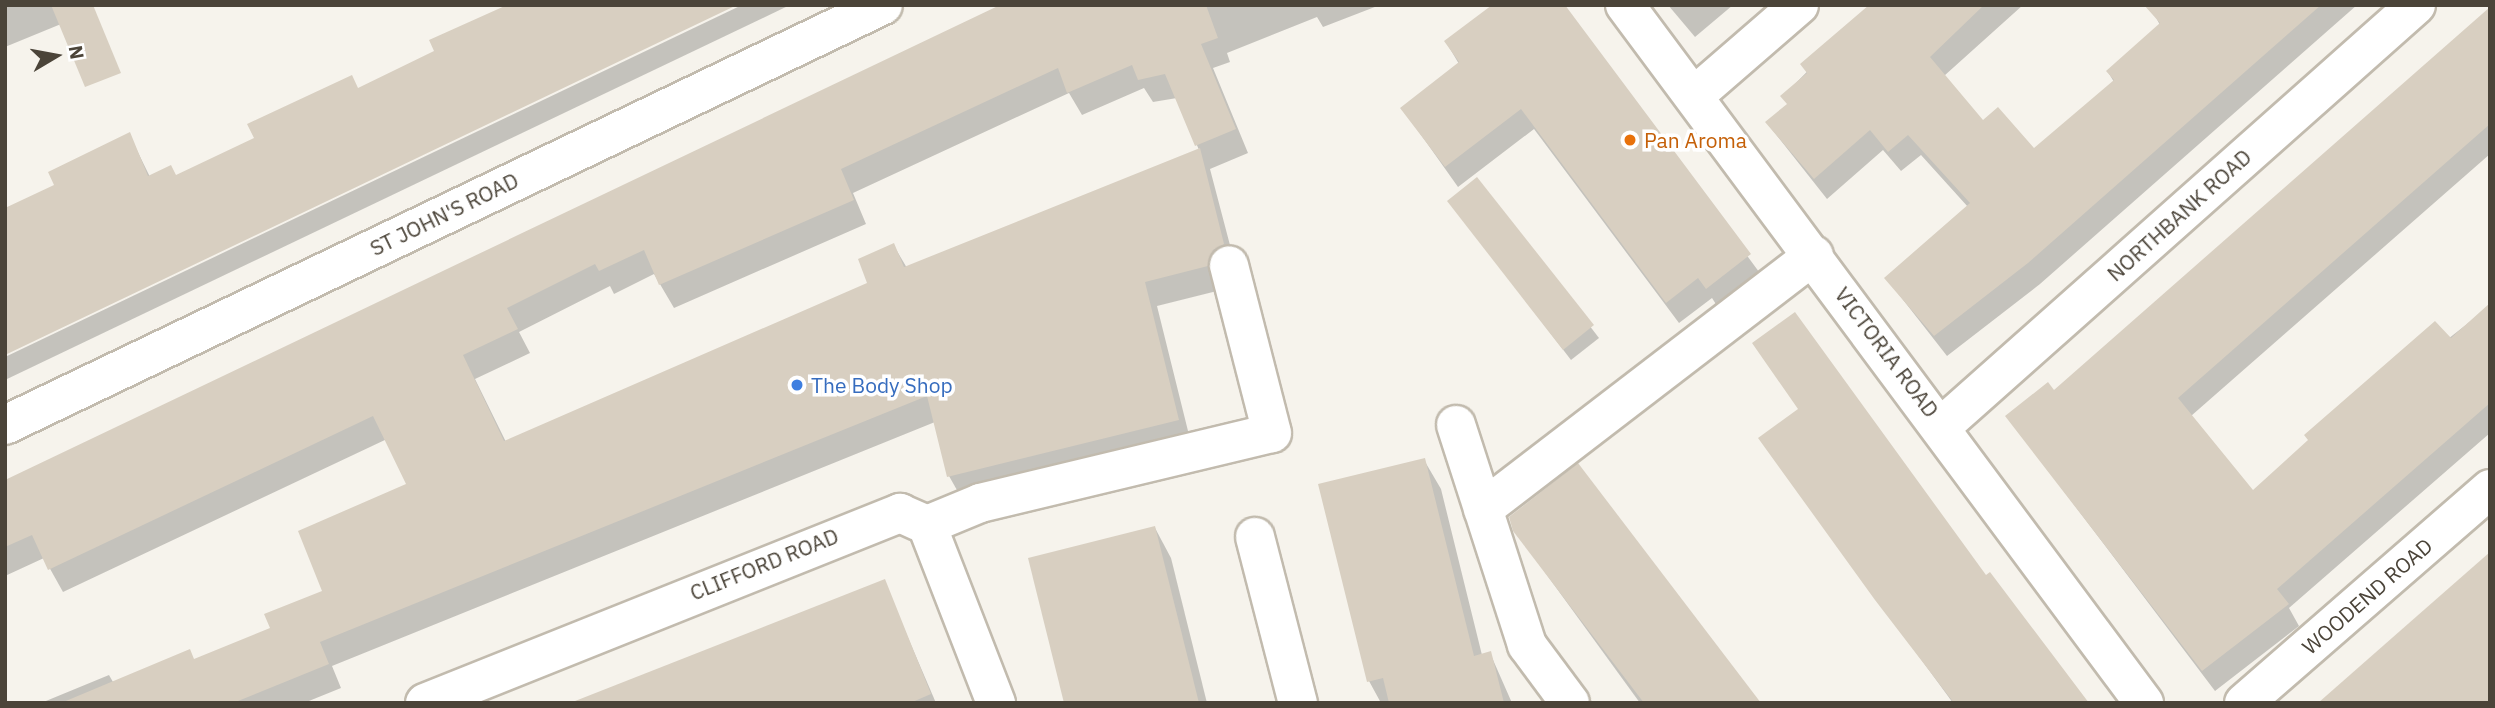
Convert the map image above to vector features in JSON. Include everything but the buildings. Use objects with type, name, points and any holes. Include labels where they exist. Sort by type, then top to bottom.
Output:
[{"type":"street","name":"ST JOHN'S ROAD","points":[[5,425],[883,5]]},
{"type":"street","name":"VICTORIA ROAD","points":[[1625,5],[1942,426],[2144,703]]},
{"type":"street","points":[[1694,96],[1799,5]]},
{"type":"street","name":"NORTHBANK ROAD","points":[[1942,426],[2416,5]]},
{"type":"street","points":[[1483,509],[1814,255]]},
{"type":"street","points":[[996,703],[927,525],[980,503],[1272,433],[1229,265]]},
{"type":"street","points":[[1455,425],[1527,645],[1570,703]]},
{"type":"street","name":"WOODEND ROAD","points":[[2245,703],[2490,489]]},
{"type":"street","name":"CLIFFORD ROAD","points":[[425,703],[869,521],[900,513],[927,525]]},
{"type":"street","points":[[1255,537],[1298,703]]},
{"type":"place","name":"Pan Aroma","points":[[1630,140]]},
{"type":"place","name":"The Body Shop","points":[[797,385]]}]
